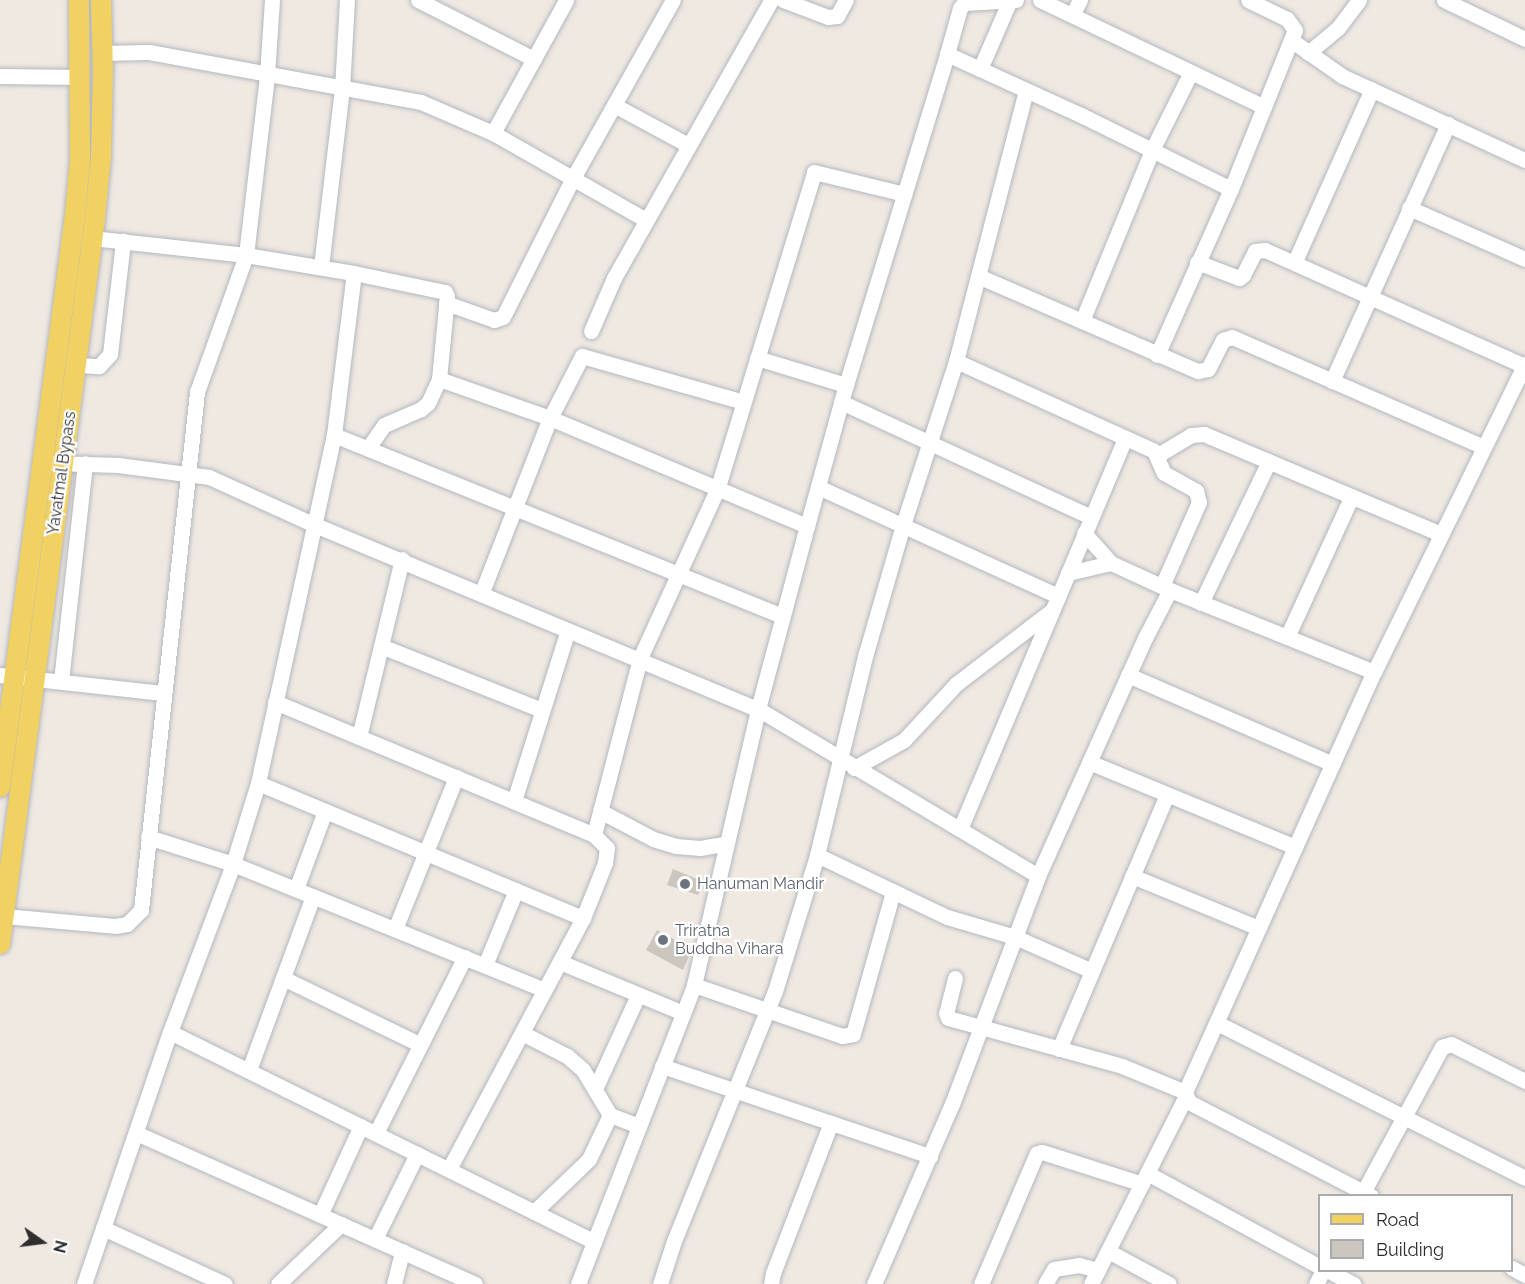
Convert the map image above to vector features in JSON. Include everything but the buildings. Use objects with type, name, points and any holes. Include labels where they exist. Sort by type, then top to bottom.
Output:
[{"type":"main road","name":"Yavatmal Bypass","points":[[0,787],[7,676],[42,463],[75,214],[80,160],[79,0]]},
{"type":"main road","name":"Yavatmal Bypass","points":[[0,944],[77,365],[101,156],[101,0]]},
{"type":"street","points":[[4,916],[115,926],[127,924],[141,910],[197,392],[246,255],[267,75],[272,0]]},
{"type":"street","points":[[321,267],[342,89],[348,0]]},
{"type":"street","points":[[418,0],[534,59]]},
{"type":"street","points":[[493,133],[566,0]]},
{"type":"street","points":[[446,303],[494,320],[503,317],[573,178],[673,0]]},
{"type":"street","points":[[591,331],[614,278],[771,0]]},
{"type":"street","points":[[783,0],[828,16],[837,16],[846,0]]},
{"type":"street","points":[[980,69],[1010,0]]},
{"type":"street","points":[[578,1284],[694,985],[758,709],[807,526],[846,385],[960,8],[964,3],[1016,0]]},
{"type":"street","points":[[1040,0],[1264,107]]},
{"type":"street","points":[[1072,15],[1080,0]]},
{"type":"street","points":[[1157,355],[1231,189],[1291,40],[1293,25],[1248,0]]},
{"type":"street","points":[[1308,53],[1338,28],[1359,0]]},
{"type":"street","points":[[1444,0],[1525,39]]},
{"type":"street","points":[[1291,40],[1342,76],[1525,160]]},
{"type":"street","points":[[102,53],[148,52],[422,102],[493,133],[646,220]]},
{"type":"street","points":[[947,54],[1231,189]]},
{"type":"street","points":[[1082,321],[1152,150],[1191,72]]},
{"type":"street","points":[[0,76],[80,77]]},
{"type":"street","points":[[1295,261],[1372,89]]},
{"type":"street","points":[[660,1284],[674,1241],[768,1008],[847,764],[866,653],[903,525],[956,361],[1026,91]]},
{"type":"street","points":[[614,105],[688,145]]},
{"type":"street","points":[[1332,381],[1448,124]]},
{"type":"street","points":[[594,835],[640,658],[717,490],[814,172],[904,194]]},
{"type":"street","points":[[1409,208],[1525,259]]},
{"type":"street","points":[[92,238],[246,255],[354,273],[445,292],[439,379],[428,403],[421,410],[384,425],[368,448]]},
{"type":"street","points":[[77,365],[99,366],[110,354],[123,241]]},
{"type":"street","points":[[1045,1284],[1054,1269],[1079,1266],[1095,1277],[1185,1095],[1374,672],[1525,365],[1295,261],[1259,249],[1239,278],[1197,262]]},
{"type":"street","points":[[84,1284],[170,1032],[233,864],[258,783],[334,435],[354,273]]},
{"type":"street","points":[[978,276],[1157,355],[1203,372],[1208,369],[1223,340],[1232,337],[1484,447]]},
{"type":"street","points":[[482,592],[550,418],[578,360],[587,355],[743,402]]},
{"type":"street","points":[[757,358],[846,385]]},
{"type":"street","points":[[874,1284],[930,1156],[1038,876],[1166,588],[1199,502],[1199,495],[1164,472],[1158,455],[956,361]]},
{"type":"street","points":[[439,379],[550,418],[807,526]]},
{"type":"street","points":[[841,402],[1091,517]]},
{"type":"street","points":[[1158,455],[1197,433],[1441,534]]},
{"type":"street","points":[[334,435],[678,576],[783,616]]},
{"type":"street","points":[[960,829],[1125,438]]},
{"type":"street","points":[[1201,603],[1269,461]]},
{"type":"street","points":[[42,463],[189,472],[209,477],[315,525],[482,592],[758,709],[1038,876]]},
{"type":"street","points":[[62,681],[85,464]]},
{"type":"street","points":[[818,487],[1058,596]]},
{"type":"street","points":[[1287,637],[1352,496]]},
{"type":"street","points":[[1084,533],[1111,563],[1201,603],[1374,672]]},
{"type":"street","points":[[359,737],[402,560]]},
{"type":"street","points":[[1068,573],[1111,563]]},
{"type":"street","points":[[847,764],[904,740],[956,684],[1051,611]]},
{"type":"street","points":[[514,801],[568,630]]},
{"type":"street","points":[[381,646],[542,710]]},
{"type":"street","points":[[1128,675],[1333,764]]},
{"type":"street","points":[[7,676],[164,693]]},
{"type":"street","points":[[275,702],[594,835],[607,848],[607,854],[583,918],[449,1169]]},
{"type":"street","points":[[1089,762],[1295,848]]},
{"type":"street","points":[[395,929],[456,777]]},
{"type":"street","points":[[258,783],[583,918]]},
{"type":"street","points":[[1059,1049],[1167,795]]},
{"type":"street","points":[[296,889],[326,811]]},
{"type":"street","points":[[600,811],[653,839],[676,846],[700,848],[727,843]]},
{"type":"street","points":[[148,837],[233,864],[545,990]]},
{"type":"street","points":[[817,855],[963,924],[1015,937],[1092,971]]},
{"type":"street","points":[[1132,876],[1259,928]]},
{"type":"street","points":[[485,966],[516,890]]},
{"type":"street","points":[[694,985],[768,1008],[842,1036],[853,1034],[857,1029],[893,892]]},
{"type":"street","points":[[249,1070],[313,896]]},
{"type":"street","points":[[376,1133],[465,957]]},
{"type":"street","points":[[560,962],[683,1013]]},
{"type":"street","points":[[283,978],[421,1045]]},
{"type":"street","points":[[955,978],[946,1016],[981,1028],[1135,1070],[1365,1194],[1442,1047],[1447,1044],[1525,1081]]},
{"type":"street","points":[[596,1089],[638,995]]},
{"type":"street","points":[[1216,1023],[1525,1178]]},
{"type":"street","points":[[170,1032],[594,1242]]},
{"type":"street","points":[[522,1033],[567,1056],[583,1070],[610,1115],[639,1126]]},
{"type":"street","points":[[662,1066],[930,1156]]},
{"type":"street","points":[[534,1212],[589,1159],[610,1115]]},
{"type":"street","points":[[771,1284],[772,1273],[831,1123]]},
{"type":"street","points":[[320,1215],[361,1126]]},
{"type":"street","points":[[136,1133],[475,1284]]},
{"type":"street","points":[[981,1284],[1037,1153],[1042,1152],[1144,1179],[1318,1266]]},
{"type":"street","points":[[375,1239],[417,1154]]},
{"type":"street","points":[[279,1284],[340,1224]]},
{"type":"street","points":[[103,1228],[225,1284]]},
{"type":"street","points":[[394,1284],[402,1251]]},
{"type":"street","points":[[1108,1251],[1169,1284]]},
{"type":"street","points":[[1329,1272],[1353,1284]]},
{"type":"place","name":"Hanuman Mandir","points":[[685,884]]},
{"type":"place","name":"Triratna Buddha Vihara","points":[[663,940]]}]
